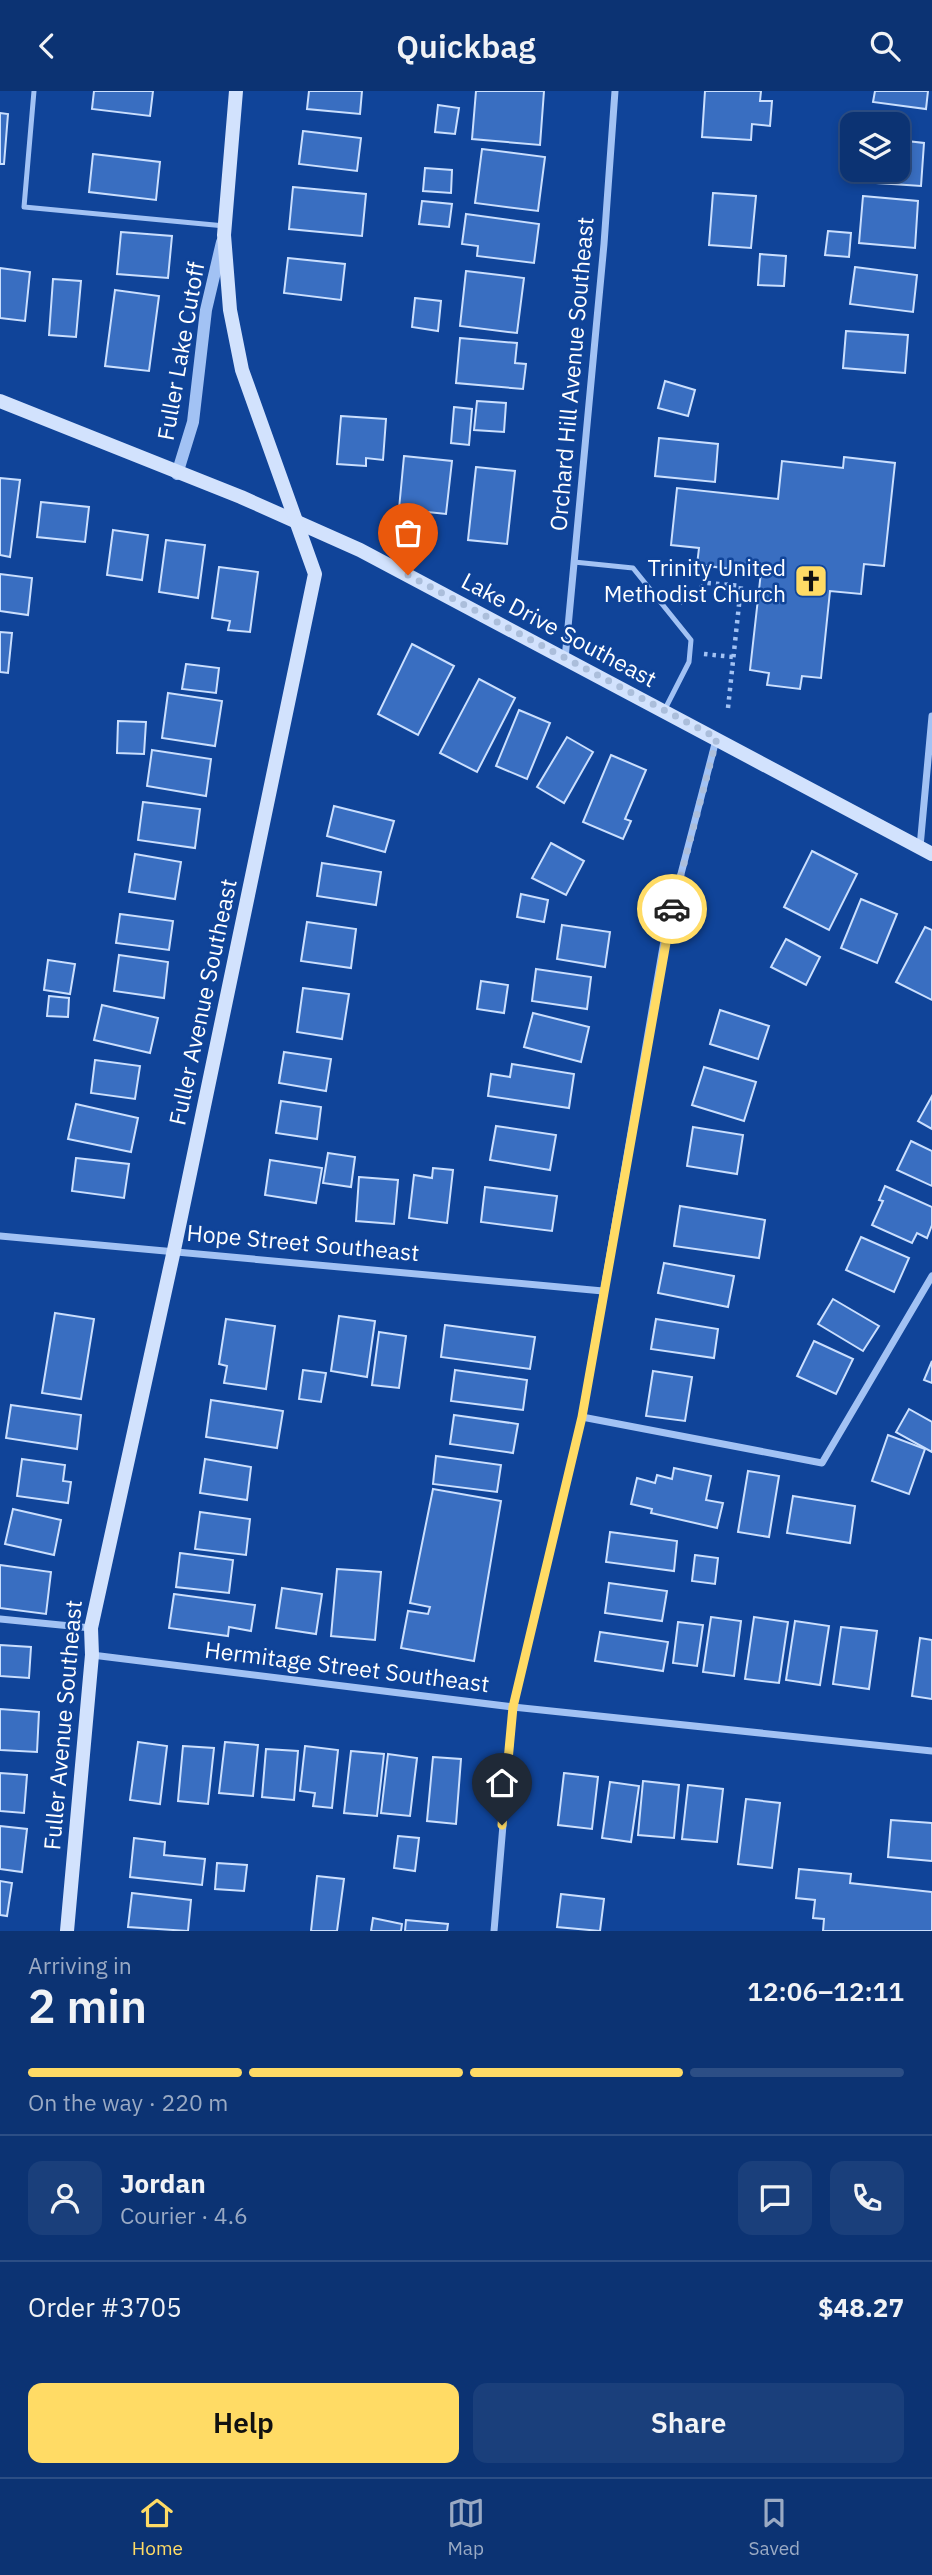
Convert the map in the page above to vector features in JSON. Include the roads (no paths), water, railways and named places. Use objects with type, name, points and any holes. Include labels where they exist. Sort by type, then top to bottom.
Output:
[{"type":"main road","name":"Fuller Avenue Southeast","points":[[67,1931],[92,1655],[91,1628],[174,1250],[315,574],[299,524],[273,464],[242,370],[230,310],[224,231],[236,91]]},
{"type":"main road","name":"Lake Drive Southeast","points":[[0,401],[360,550],[926,851]]},
{"type":"street","name":"Orchard Hill Avenue Southeast","points":[[565,660],[604,243],[614,91]]},
{"type":"street","name":"Fuller Lake Cutoff","points":[[177,474],[193,422],[206,310],[224,231]]},
{"type":"street","points":[[926,851],[932,716]]},
{"type":"street","points":[[494,1931],[513,1707],[582,1417],[665,935],[717,738]]},
{"type":"street","name":"Hope Street Southeast","points":[[0,1236],[603,1291]]},
{"type":"street","points":[[582,1417],[822,1463],[932,1276]]},
{"type":"street","points":[[0,1619],[91,1628]]},
{"type":"street","name":"Hermitage Street Southeast","points":[[92,1655],[513,1707],[932,1751]]},
{"type":"lane","points":[[34,91],[24,207],[224,231]]},
{"type":"lane","points":[[575,562],[633,568],[691,640],[689,662],[664,711]]},
{"type":"place","name":"Trinity United Methodist Church","points":[[811,581]]}]
